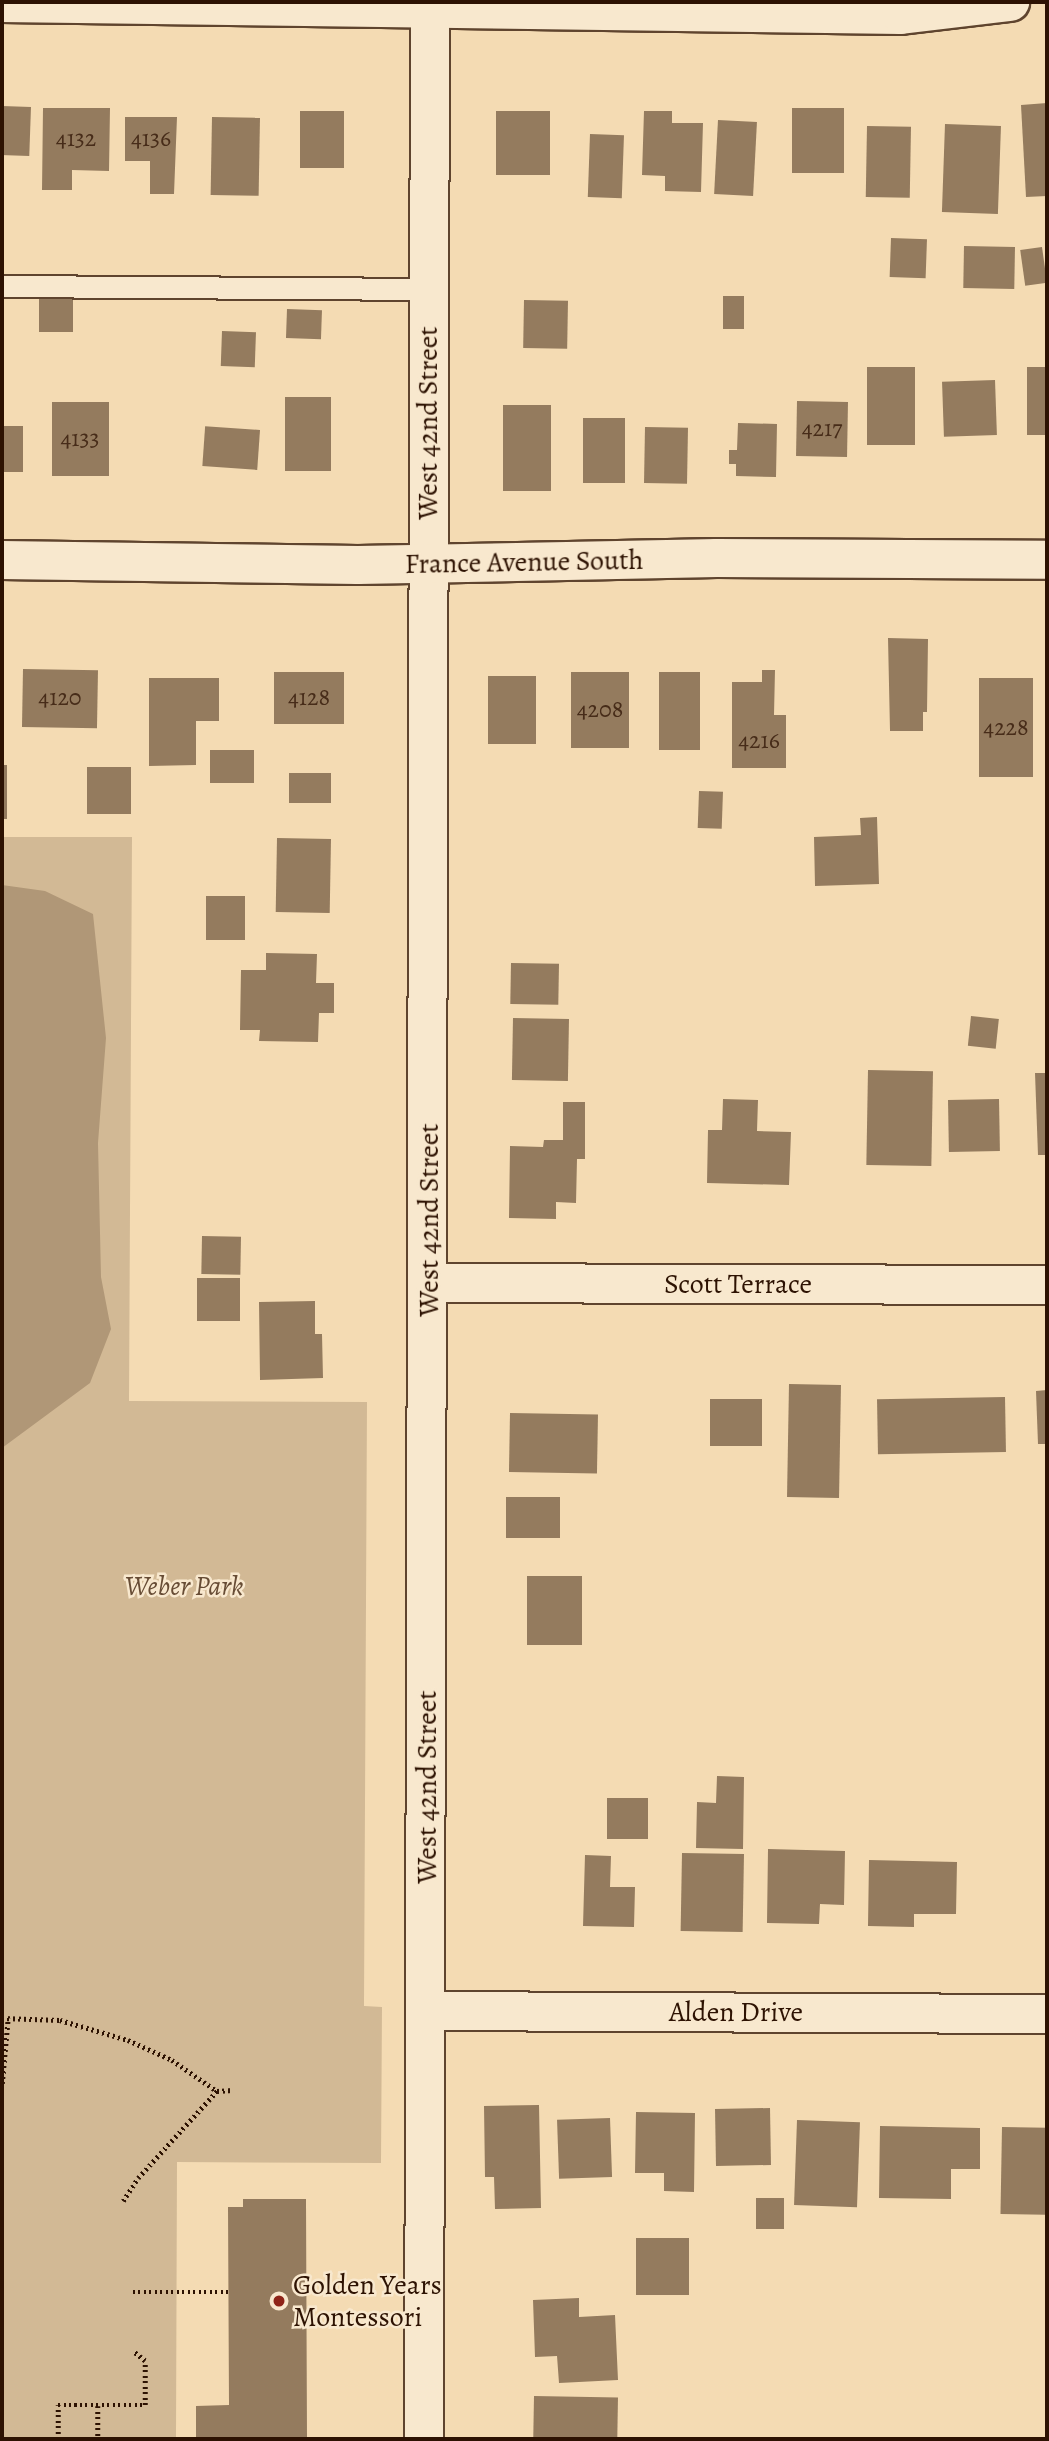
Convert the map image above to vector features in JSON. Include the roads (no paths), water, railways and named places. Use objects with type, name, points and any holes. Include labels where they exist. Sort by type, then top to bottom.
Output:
[{"type":"street","points":[[2,3],[430,5],[901,16],[1010,2]]},
{"type":"street","name":"West 42nd Street","points":[[424,2439],[430,1283],[427,289],[430,5]]},
{"type":"street","name":"France Avenue South","points":[[2,560],[428,564],[717,558],[1047,560]]},
{"type":"street","name":"Scott Terrace","points":[[430,1283],[1047,1285]]},
{"type":"street","name":"Alden Drive","points":[[425,2011],[1047,2014]]},
{"type":"lane","points":[[2,286],[427,289]]},
{"type":"place","name":"Golden Years Montessori","points":[[279,2301]]},
{"type":"park label","name":"Weber Park","points":[[184,1586]]}]
